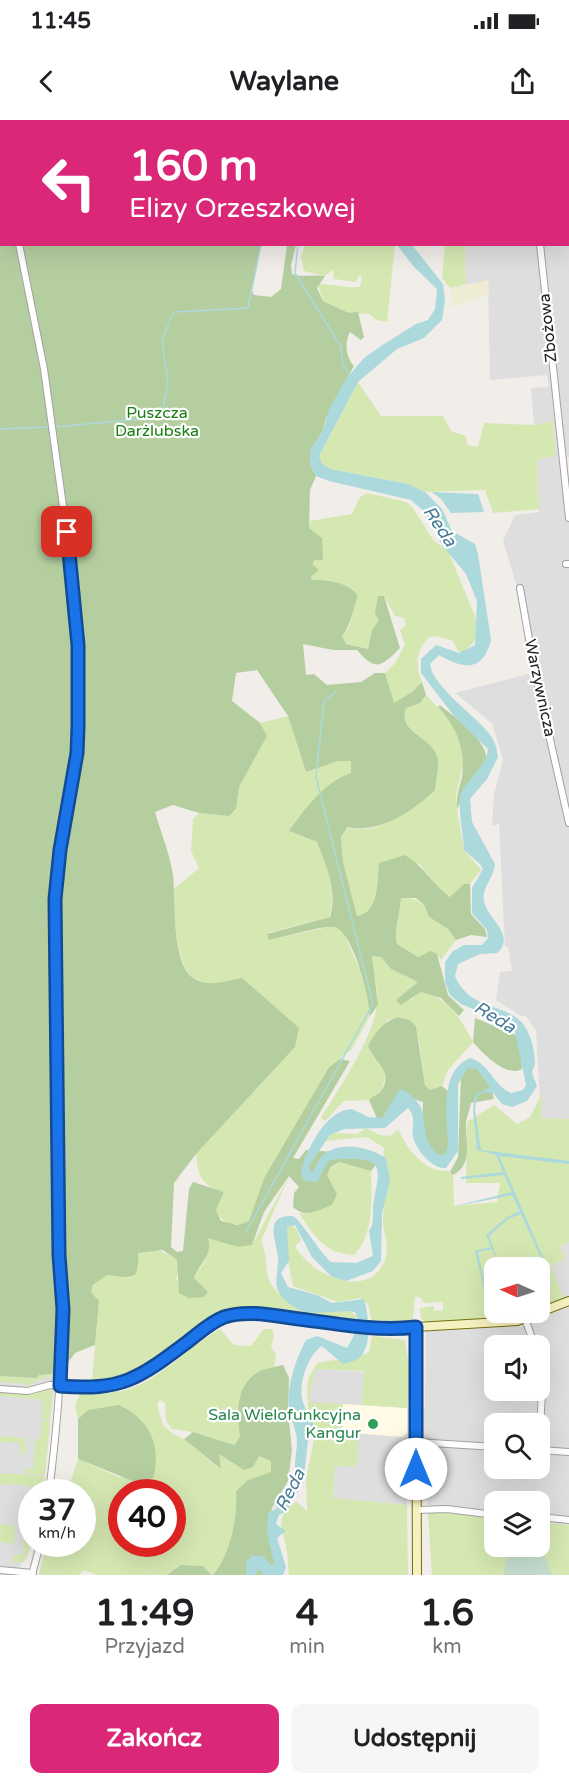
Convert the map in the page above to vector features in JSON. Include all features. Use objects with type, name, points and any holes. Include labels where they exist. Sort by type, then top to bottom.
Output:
[{"type":"street","points":[[19,246],[44,369],[72,571],[78,645],[77,753],[60,850],[55,899],[59,1255],[63,1309],[60,1386],[50,1479]]},
{"type":"street","name":"Zbożowa","points":[[540,246],[569,518]]},
{"type":"street","name":"Warzywnicza","points":[[520,588],[535,673],[569,823]]},
{"type":"street","points":[[550,1309],[569,1301]]},
{"type":"street","points":[[0,1389],[28,1391],[50,1384],[99,1388],[129,1381],[154,1367],[209,1325],[239,1314],[258,1314],[369,1327],[490,1323]]},
{"type":"street","points":[[416,1327],[417,1575]]},
{"type":"street","points":[[416,1442],[484,1446]]},
{"type":"street","points":[[550,1451],[569,1452]]},
{"type":"street","points":[[417,1510],[447,1509],[484,1514]]},
{"type":"street","points":[[550,1517],[569,1520]]},
{"type":"street","points":[[0,1570],[32,1574],[37,1557]]},
{"type":"shaded area","points":[[465,246],[569,246],[569,457],[561,456],[569,504],[569,1119],[541,1118],[536,1031],[526,1016],[521,1016],[496,1000],[500,972],[512,971],[508,947],[505,947],[499,824],[492,826],[494,795],[503,760],[492,723],[455,693],[532,673],[516,584],[503,541],[515,515],[539,512],[537,460],[556,455],[553,421],[534,425],[531,388],[549,387],[547,375],[490,380],[488,281],[466,284]]},
{"type":"shaded area","points":[[488,280],[489,294],[452,307],[450,288]]},
{"type":"shaded area","points":[[569,1242],[569,1525],[550,1523],[550,1491],[484,1491],[484,1517],[432,1511],[428,1513],[425,1472],[405,1471],[407,1505],[333,1499],[335,1465],[357,1466],[358,1433],[341,1432],[308,1403],[315,1369],[365,1372],[363,1405],[425,1409],[426,1322],[484,1317],[484,1323],[550,1323],[551,1265],[560,1246]]},
{"type":"shaded area","points":[[53,1373],[55,1379],[44,1479],[18,1479],[18,1557],[27,1557],[21,1563],[21,1575],[0,1575],[0,1376]]},
{"type":"shaded area","points":[[343,1404],[407,1408],[407,1432],[403,1437],[341,1432]]},
{"type":"green space","name":"Puszcza Darżlubska","points":[[0,246],[261,246],[252,291],[254,295],[271,297],[281,289],[287,246],[296,246],[291,265],[292,274],[325,276],[317,288],[323,301],[349,313],[358,312],[364,337],[361,340],[350,332],[347,350],[354,366],[326,418],[323,431],[311,449],[310,464],[316,476],[310,490],[309,528],[322,538],[323,560],[314,560],[313,565],[319,570],[311,577],[312,580],[331,581],[343,585],[358,596],[350,622],[342,636],[346,644],[368,649],[372,630],[379,620],[375,614],[378,596],[384,596],[400,648],[383,663],[374,664],[357,650],[333,650],[303,644],[306,675],[314,674],[327,685],[361,682],[375,673],[385,673],[394,703],[412,692],[422,682],[426,695],[420,703],[406,708],[404,716],[410,728],[433,749],[438,764],[435,790],[417,806],[384,824],[360,828],[348,827],[341,837],[343,862],[357,916],[370,909],[374,902],[379,863],[405,855],[450,897],[464,884],[470,884],[471,914],[485,929],[487,937],[471,935],[456,940],[448,929],[429,917],[424,905],[416,898],[401,898],[397,944],[418,957],[431,951],[437,954],[448,995],[464,1010],[459,1016],[441,998],[421,992],[401,1005],[396,1000],[418,982],[391,969],[381,957],[372,956],[378,1005],[370,1016],[364,981],[354,952],[341,931],[334,927],[269,940],[267,934],[330,917],[332,888],[317,842],[289,831],[324,789],[332,782],[351,773],[351,761],[338,761],[306,772],[288,716],[257,670],[236,673],[232,701],[260,723],[267,736],[239,787],[236,809],[229,816],[199,813],[173,805],[155,812],[173,875],[178,945],[186,970],[193,978],[210,983],[242,978],[299,1028],[295,1047],[196,1154],[174,1183],[171,1247],[177,1252],[183,1251],[189,1189],[193,1182],[224,1192],[216,1210],[221,1221],[237,1225],[249,1221],[264,1178],[329,1067],[340,1059],[350,1061],[293,1158],[299,1159],[306,1150],[375,1155],[376,1165],[371,1171],[339,1162],[331,1167],[327,1175],[337,1194],[332,1205],[307,1213],[293,1207],[294,1193],[299,1187],[289,1176],[264,1212],[252,1245],[238,1247],[208,1238],[209,1249],[194,1278],[208,1292],[204,1297],[189,1298],[179,1293],[177,1260],[163,1250],[138,1253],[137,1269],[132,1276],[107,1275],[93,1285],[91,1292],[99,1301],[95,1345],[75,1353],[60,1373],[39,1375],[37,1378],[0,1376]]},
{"type":"green space","points":[[305,246],[395,246],[387,322],[376,320],[370,314],[349,313],[323,301],[318,284],[360,287],[362,277],[359,275],[356,282],[334,279],[333,269],[325,276],[304,271],[301,257]]},
{"type":"green space","points":[[445,246],[465,246],[466,284],[450,288],[442,278]]},
{"type":"green space","points":[[358,382],[381,416],[443,416],[451,431],[466,436],[467,445],[478,447],[484,423],[534,425],[553,421],[556,455],[537,460],[539,509],[493,513],[485,490],[425,492],[408,484],[330,469],[322,465],[319,456]]},
{"type":"green space","points":[[367,493],[406,502],[413,508],[433,540],[448,551],[475,616],[478,634],[474,642],[462,654],[453,641],[437,636],[429,637],[421,648],[418,658],[418,669],[422,682],[412,692],[393,704],[385,673],[395,663],[405,645],[400,630],[406,625],[404,618],[395,616],[384,596],[378,596],[379,620],[372,630],[368,649],[346,644],[342,636],[349,627],[358,596],[312,581],[314,560],[323,559],[309,528],[310,521],[352,514],[360,497]]},
{"type":"green space","points":[[426,695],[450,720],[461,746],[463,764],[456,796],[457,810],[464,850],[481,870],[470,884],[464,884],[451,897],[440,890],[419,863],[363,915],[357,916],[343,862],[341,837],[349,827],[367,829],[382,825],[394,817],[403,805],[429,745],[410,729],[404,714],[406,708],[420,703]]},
{"type":"green space","points":[[440,705],[475,736],[487,760],[472,778],[457,809],[463,767],[461,748],[455,730],[438,707]]},
{"type":"green space","points":[[288,716],[306,772],[338,761],[351,761],[351,773],[324,789],[289,831],[317,842],[332,888],[329,917],[268,933],[269,940],[333,926],[343,932],[361,972],[370,1003],[370,1016],[352,1049],[329,1067],[264,1178],[249,1221],[229,1224],[216,1210],[224,1192],[211,1187],[202,1179],[196,1154],[295,1047],[242,979],[209,984],[197,981],[188,973],[178,946],[174,889],[199,868],[191,851],[193,819],[199,813],[229,816],[236,809],[239,787],[267,736],[260,723]]},
{"type":"green space","points":[[401,898],[419,902],[429,917],[448,929],[456,940],[441,960],[437,954],[418,957],[397,944]]},
{"type":"green space","points":[[371,956],[381,957],[391,969],[418,982],[396,1001],[411,1000],[421,991],[440,999],[453,1010],[473,1042],[448,1070],[442,1086],[430,1090],[425,1085],[419,1041],[410,1020],[398,1017],[387,1020],[370,1052],[383,1065],[385,1079],[381,1091],[369,1100],[344,1101],[325,1121],[321,1118],[354,1064],[374,1019],[377,994]]},
{"type":"green space","points":[[398,1017],[410,1020],[416,1027],[425,1085],[430,1090],[442,1086],[450,1093],[449,1157],[438,1160],[421,1147],[423,1102],[413,1099],[391,1121],[378,1121],[369,1100],[381,1091],[386,1078],[382,1067],[368,1046],[380,1028]]},
{"type":"green space","points":[[475,1018],[520,1037],[522,1069],[516,1071],[503,1068],[477,1047],[473,1042]]},
{"type":"green space","points":[[472,1062],[490,1084],[494,1099],[471,1103],[466,1122],[466,1159],[460,1170],[453,1175],[450,1172],[458,1157],[461,1076]]},
{"type":"green space","points":[[542,1093],[541,1118],[569,1119],[569,1242],[560,1246],[565,1259],[551,1265],[564,1299],[550,1305],[550,1257],[484,1257],[484,1319],[426,1322],[421,1319],[420,1308],[434,1306],[434,1311],[443,1310],[443,1302],[424,1303],[419,1297],[415,1297],[413,1319],[409,1324],[376,1325],[372,1322],[368,1304],[360,1298],[338,1302],[293,1286],[286,1251],[287,1226],[291,1224],[298,1231],[301,1241],[295,1246],[299,1252],[315,1268],[335,1278],[351,1281],[366,1279],[378,1271],[385,1258],[387,1246],[383,1221],[386,1181],[384,1148],[367,1137],[325,1141],[333,1133],[357,1134],[366,1128],[380,1135],[390,1136],[398,1129],[418,1159],[432,1168],[450,1171],[453,1175],[454,1206],[497,1202],[500,1183],[466,1183],[467,1122],[494,1105],[517,1124],[530,1117]]},
{"type":"green space","points":[[339,1162],[371,1171],[368,1227],[361,1247],[354,1255],[344,1254],[327,1247],[315,1236],[299,1213],[307,1214],[337,1194],[327,1175],[331,1168]]},
{"type":"green space","points":[[289,1176],[261,1241],[270,1282],[276,1291],[295,1303],[318,1309],[352,1312],[357,1321],[242,1309],[210,1319],[134,1373],[119,1378],[92,1381],[99,1301],[91,1292],[93,1285],[107,1275],[130,1278],[139,1268],[137,1253],[153,1250],[177,1260],[179,1268],[176,1280],[197,1283],[194,1278],[206,1259],[207,1237],[238,1247],[252,1245]]},
{"type":"green space","points":[[220,1329],[234,1345],[251,1346],[264,1329],[272,1329],[274,1336],[271,1347],[276,1355],[274,1367],[256,1373],[237,1411],[240,1437],[233,1445],[193,1432],[172,1429],[166,1421],[165,1403],[160,1400],[157,1405],[163,1425],[220,1469],[219,1454],[239,1467],[259,1456],[271,1461],[271,1472],[249,1480],[236,1491],[236,1512],[232,1535],[219,1567],[213,1575],[203,1566],[181,1565],[167,1575],[96,1575],[84,1570],[79,1575],[39,1575],[43,1557],[96,1557],[96,1479],[71,1479],[78,1459],[121,1478],[88,1410],[78,1419],[75,1405],[80,1394],[122,1391],[135,1387],[160,1373]]},
{"type":"green space","points":[[372,1336],[405,1340],[409,1367],[408,1408],[362,1405],[364,1371],[315,1369],[309,1402],[343,1404],[342,1432],[359,1433],[357,1467],[335,1466],[333,1498],[407,1505],[408,1575],[289,1575],[281,1521],[288,1505],[297,1502],[307,1511],[306,1479],[315,1434],[309,1424],[307,1389],[309,1377],[317,1363],[356,1357],[369,1352]]},
{"type":"green space","points":[[283,1365],[289,1378],[288,1412],[292,1450],[288,1481],[272,1508],[269,1526],[279,1575],[213,1575],[224,1557],[232,1535],[236,1512],[236,1491],[248,1480],[271,1472],[271,1461],[259,1456],[253,1467],[244,1470],[219,1454],[221,1469],[184,1439],[193,1432],[234,1445],[240,1437],[239,1403],[248,1380],[258,1372]]},
{"type":"green space","points":[[59,1373],[56,1381],[50,1380],[52,1375],[35,1381],[29,1388],[28,1384],[0,1382],[0,1376],[36,1378],[39,1375]]},
{"type":"green space","points":[[49,1388],[53,1388],[50,1420],[42,1420],[42,1400],[0,1396],[0,1392],[29,1394],[43,1389],[49,1391]]},
{"type":"green space","points":[[119,1405],[138,1418],[151,1434],[154,1444],[156,1455],[153,1478],[128,1479],[78,1459],[78,1419],[88,1410]]},
{"type":"green space","points":[[42,1421],[50,1422],[45,1475],[24,1473],[24,1469],[33,1468],[35,1439],[40,1439]]},
{"type":"green space","points":[[0,1436],[26,1438],[25,1456],[20,1451],[20,1443],[0,1442]]},
{"type":"green space","points":[[0,1473],[45,1476],[45,1479],[18,1479],[18,1485],[0,1484]]},
{"type":"green space","points":[[431,1511],[484,1517],[484,1557],[550,1557],[550,1523],[569,1525],[569,1575],[432,1575],[428,1513]]},
{"type":"green space","points":[[0,1524],[15,1525],[14,1544],[0,1542]]},
{"type":"green space","points":[[13,1555],[26,1557],[24,1562],[13,1562]]},
{"type":"green space","points":[[508,1557],[545,1557],[552,1575],[504,1575],[505,1562]]},
{"type":"green space","points":[[181,1565],[203,1566],[212,1575],[167,1575]]},
{"type":"water","name":"Reda","points":[[398,246],[413,246],[443,284],[445,300],[442,320],[424,338],[397,349],[358,382],[319,456],[322,464],[330,469],[408,484],[425,492],[442,509],[452,531],[475,544],[491,640],[487,651],[483,658],[471,665],[456,663],[439,655],[430,664],[439,683],[484,727],[492,737],[496,748],[498,757],[487,779],[470,799],[472,822],[495,864],[485,889],[485,905],[500,929],[504,941],[497,953],[480,954],[458,964],[455,976],[463,989],[472,997],[505,1011],[524,1025],[533,1047],[535,1064],[532,1073],[537,1086],[527,1101],[512,1107],[502,1104],[493,1093],[485,1092],[477,1096],[475,1110],[481,1150],[569,1161],[569,1164],[499,1156],[543,1257],[540,1257],[521,1214],[508,1219],[489,1236],[496,1257],[492,1249],[478,1252],[484,1288],[475,1251],[491,1247],[486,1235],[507,1217],[520,1211],[512,1195],[452,1207],[512,1192],[504,1175],[461,1179],[461,1177],[503,1172],[496,1155],[477,1150],[473,1109],[475,1095],[490,1087],[477,1069],[468,1068],[458,1084],[458,1151],[446,1168],[430,1162],[417,1147],[413,1136],[412,1115],[408,1108],[385,1128],[344,1129],[330,1135],[308,1167],[312,1173],[322,1156],[337,1148],[363,1148],[386,1158],[390,1180],[382,1214],[381,1261],[373,1271],[346,1281],[332,1277],[312,1257],[295,1225],[287,1227],[289,1261],[281,1273],[288,1287],[317,1295],[332,1303],[364,1299],[368,1320],[367,1343],[361,1356],[353,1361],[343,1364],[322,1346],[309,1362],[303,1377],[301,1392],[304,1405],[314,1425],[309,1433],[303,1483],[287,1511],[279,1515],[276,1524],[286,1531],[277,1538],[286,1567],[283,1575],[264,1575],[258,1568],[256,1575],[246,1575],[246,1562],[252,1556],[263,1556],[272,1566],[274,1562],[267,1533],[268,1513],[277,1508],[275,1505],[289,1487],[297,1482],[295,1466],[297,1440],[288,1400],[295,1364],[302,1347],[306,1340],[317,1336],[347,1348],[357,1326],[355,1312],[308,1312],[294,1307],[281,1296],[277,1285],[278,1258],[274,1224],[283,1217],[293,1216],[331,1262],[356,1263],[373,1256],[369,1231],[372,1226],[378,1180],[376,1167],[372,1162],[364,1160],[334,1159],[328,1161],[317,1182],[305,1181],[301,1175],[311,1145],[325,1124],[342,1111],[352,1109],[368,1117],[382,1118],[400,1089],[419,1105],[428,1141],[433,1149],[442,1156],[446,1153],[448,1144],[446,1108],[449,1084],[460,1064],[470,1058],[477,1061],[511,1093],[523,1090],[526,1085],[515,1032],[502,1021],[461,1004],[450,995],[445,982],[445,962],[453,951],[464,945],[482,945],[488,938],[487,930],[472,913],[472,888],[483,869],[464,850],[460,801],[463,789],[482,765],[488,749],[454,716],[421,673],[421,659],[436,645],[459,653],[475,645],[477,601],[466,574],[442,545],[426,513],[411,500],[329,481],[316,476],[310,464],[311,449],[323,431],[329,409],[346,379],[364,358],[416,324],[428,320],[435,309],[437,289],[414,267]]},
{"type":"water","points":[[432,492],[478,494],[484,512],[451,513],[441,499]]},
{"type":"waterway","points":[[55,427],[161,417],[168,384],[162,340],[174,312],[248,308],[261,246]]},
{"type":"waterway","points":[[298,246],[295,273],[341,347],[343,365],[349,374]]},
{"type":"waterway","points":[[0,429],[48,427]]},
{"type":"waterway","points":[[246,1232],[373,1004],[316,777],[324,701],[337,691]]},
{"type":"place","name":"Sala Wielofunkcyjna Kangur","points":[[373,1424]]},
{"type":"route","points":[[67,532],[78,645],[78,727],[77,753],[60,850],[55,899],[58,985],[59,1255],[63,1309],[60,1386],[99,1388],[129,1381],[154,1367],[209,1325],[224,1317],[239,1314],[258,1314],[390,1329],[416,1327],[416,1469]]}]
